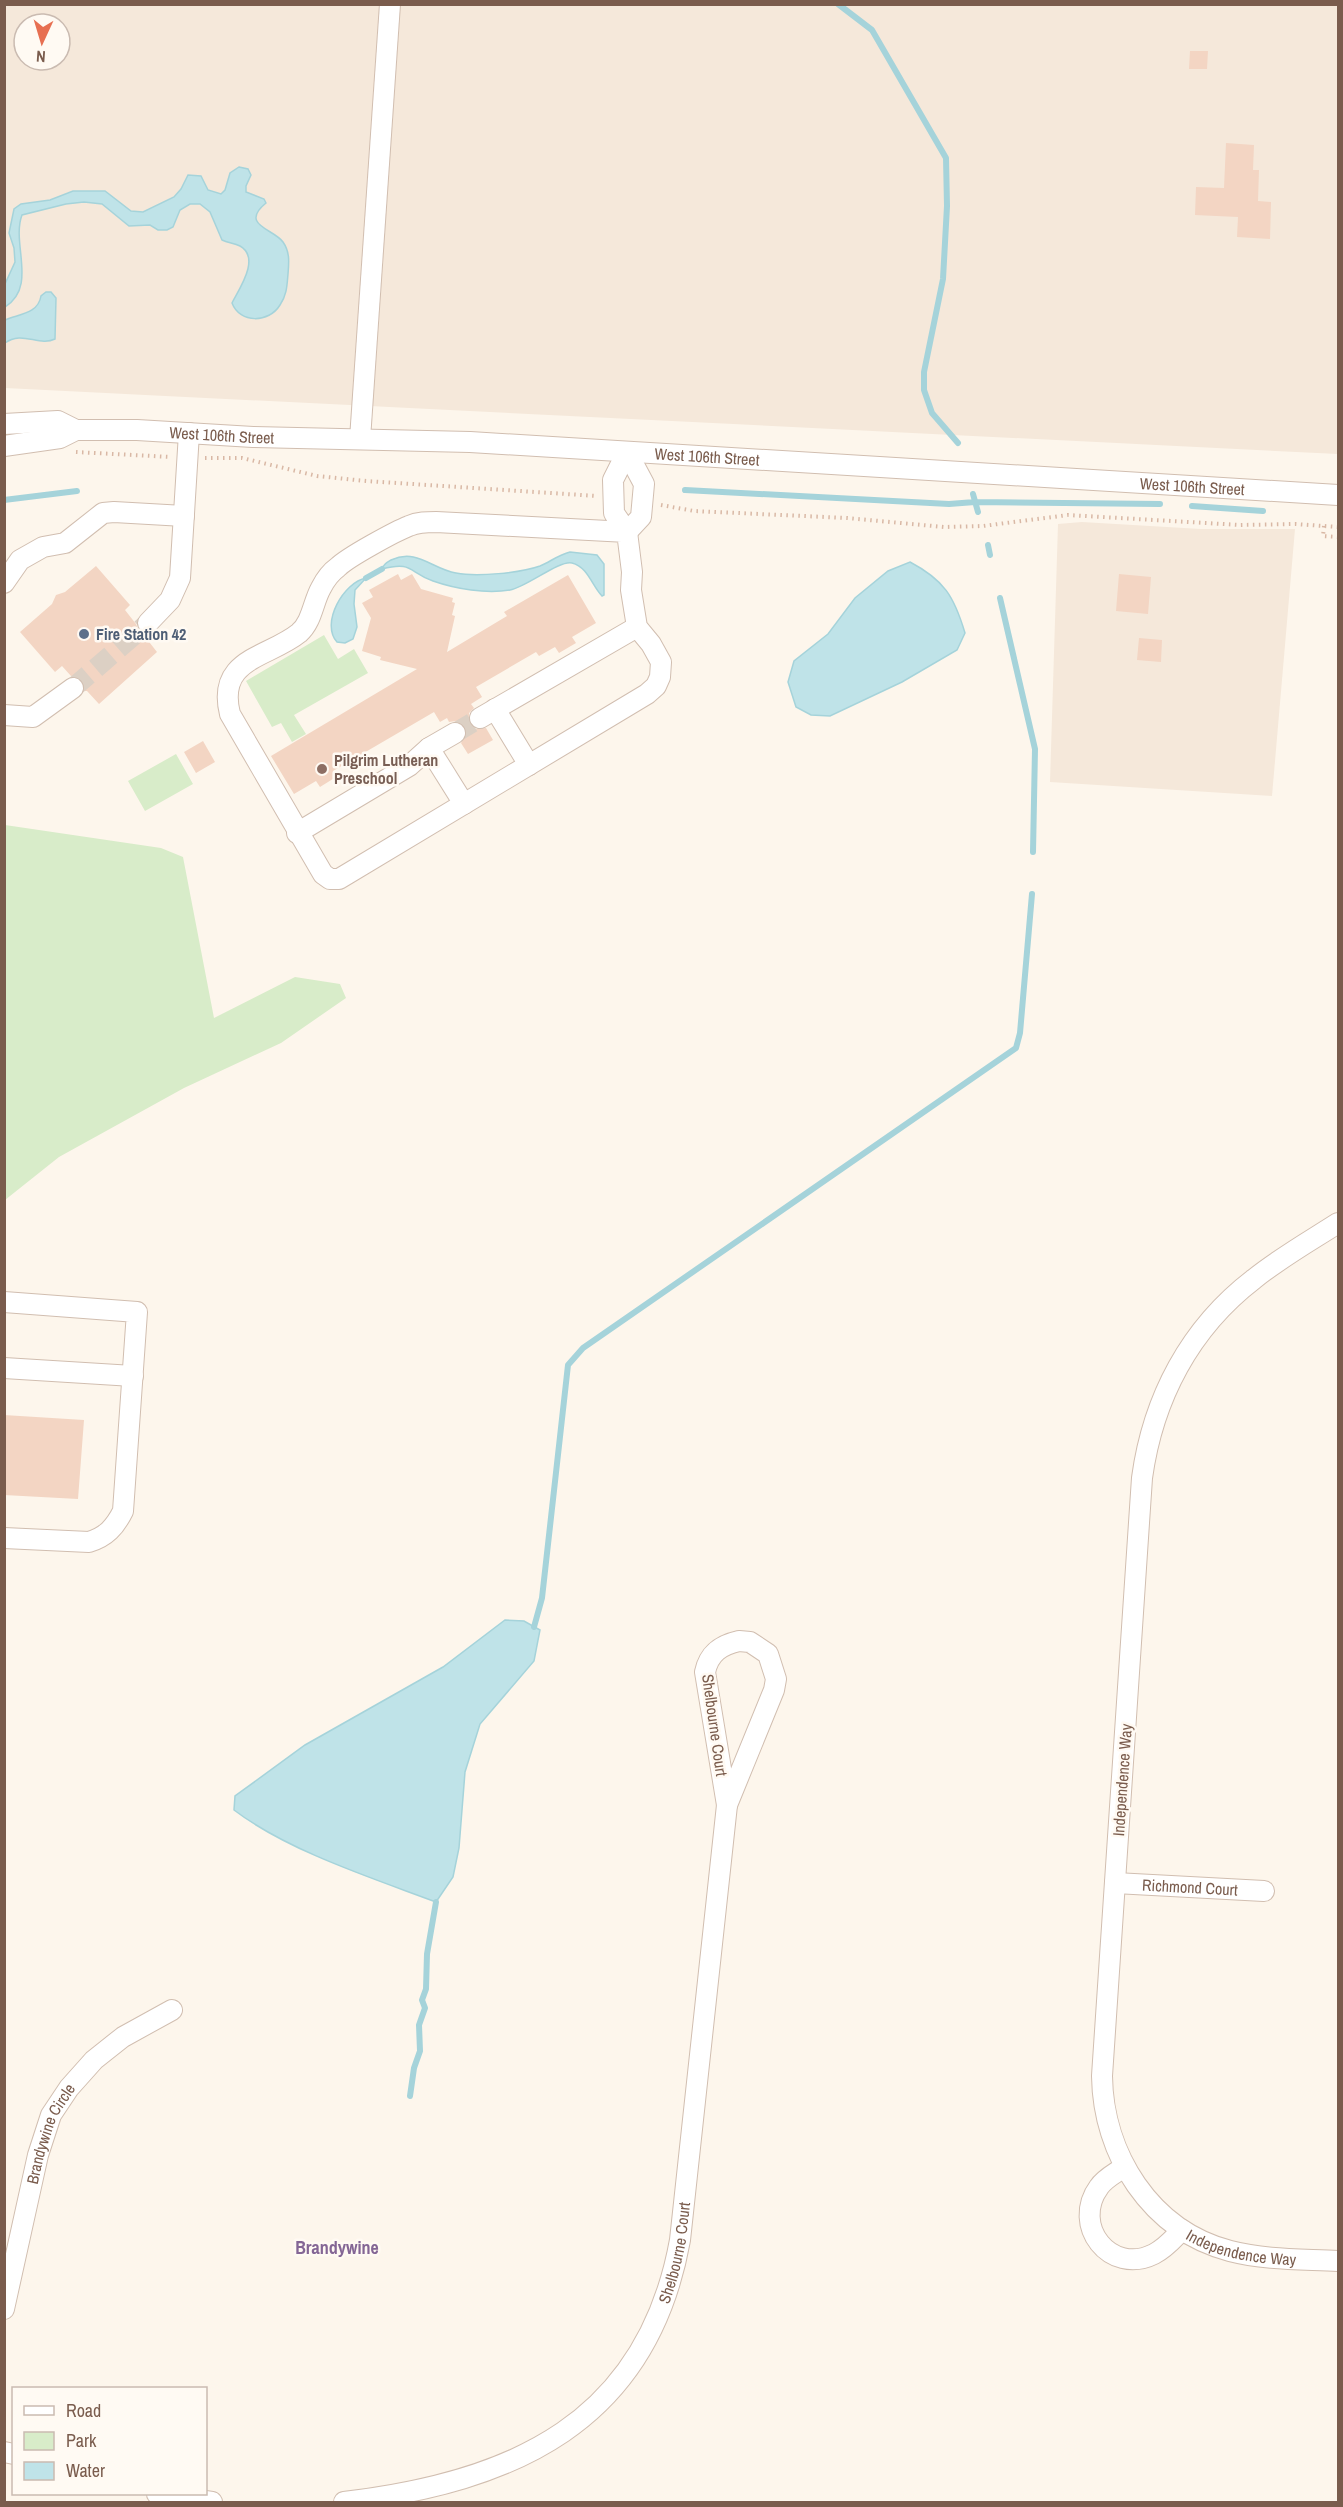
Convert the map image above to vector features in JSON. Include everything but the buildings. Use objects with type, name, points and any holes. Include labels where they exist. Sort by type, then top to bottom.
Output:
[{"type":"street","points":[[360,439],[390,4]]},
{"type":"street","name":"West 106th Street","points":[[4,424],[58,421],[76,430],[470,442],[1338,495]]},
{"type":"street","name":"West 106th Street","points":[[4,446],[60,438],[76,430]]},
{"type":"street","points":[[148,623],[170,600],[180,578],[189,433]]},
{"type":"street","points":[[627,452],[613,480],[614,513],[627,532],[632,572],[631,590],[637,627],[651,644],[661,662],[660,677],[656,686],[647,694],[339,879],[330,879],[323,874],[297,833],[230,714],[227,700],[230,683],[238,671],[250,658],[300,632],[310,617],[321,587],[340,564],[408,526],[423,522],[627,532],[641,517],[644,484],[627,452]]},
{"type":"street","points":[[4,583],[20,560],[43,547],[65,543],[103,513],[184,516]]},
{"type":"street","points":[[529,765],[488,714],[637,627]]},
{"type":"street","points":[[4,715],[33,717],[73,688]]},
{"type":"street","points":[[297,833],[409,766],[429,748],[455,733]]},
{"type":"street","points":[[429,748],[464,804]]},
{"type":"street","name":"Independence Way","points":[[1338,1223],[1255,1278],[1214,1315],[1184,1355],[1154,1418],[1142,1478],[1102,2096],[1109,2130],[1124,2167],[1145,2197],[1168,2220],[1182,2230],[1208,2243],[1246,2254],[1338,2261]]},
{"type":"street","points":[[4,1302],[136,1312],[123,1511],[118,1522],[100,1539],[89,1542],[4,1538]]},
{"type":"street","points":[[4,1368],[132,1376]]},
{"type":"street","name":"Shelbourne Court","points":[[344,2502],[377,2498],[459,2478],[495,2467],[547,2443],[606,2398],[630,2368],[651,2335],[672,2282],[680,2241],[727,1805],[705,1672],[707,1663],[718,1649],[739,1641],[750,1642],[768,1654],[776,1679],[727,1805]]},
{"type":"street","name":"Richmond Court","points":[[1115,1883],[1264,1891]]},
{"type":"street","name":"Brandywine Circle","points":[[4,2309],[38,2155],[51,2115],[69,2088],[94,2060],[123,2037],[172,2010]]},
{"type":"street","points":[[1124,2167],[1101,2184],[1091,2203],[1090,2224],[1099,2245],[1113,2256],[1137,2259],[1152,2255],[1165,2247],[1182,2230]]},
{"type":"street","points":[[169,2495],[212,2502]]},
{"type":"path","points":[[72,453],[242,458],[317,476],[603,496]]},
{"type":"path","points":[[656,504],[694,511],[944,527],[994,525],[1068,515],[1240,525],[1338,527]]},
{"type":"path","points":[[1324,526],[1323,536],[1338,537]]},
{"type":"shaded area","points":[[4,5],[1338,5],[1338,454],[5,388]]},
{"type":"shaded area","points":[[1082,522],[1201,529],[1295,529],[1272,796],[1050,782],[1058,524]]},
{"type":"green space","points":[[324,635],[338,659],[354,649],[368,673],[294,715],[306,734],[292,742],[281,723],[272,727],[246,681]]},
{"type":"green space","points":[[176,754],[193,784],[145,811],[128,781]]},
{"type":"green space","points":[[5,825],[161,848],[183,857],[214,1018],[295,977],[340,984],[346,998],[281,1043],[184,1088],[59,1157],[5,1200]]},
{"type":"water","points":[[239,167],[248,169],[251,175],[246,192],[264,199],[266,203],[259,210],[256,217],[257,222],[279,237],[288,253],[285,294],[280,305],[269,315],[255,319],[248,318],[236,310],[232,303],[243,282],[249,266],[249,258],[240,246],[222,240],[210,212],[200,204],[190,204],[180,210],[173,227],[167,230],[158,230],[150,225],[129,226],[102,204],[84,202],[22,215],[19,226],[22,264],[20,288],[15,298],[5,307],[5,284],[15,262],[14,248],[9,233],[14,209],[21,204],[50,200],[73,191],[105,191],[131,211],[143,212],[174,197],[188,175],[201,176],[208,190],[221,194],[225,190],[230,173]]},
{"type":"water","points":[[46,292],[51,292],[56,298],[55,339],[43,341],[18,338],[5,343],[5,320],[32,310]]},
{"type":"water","points":[[570,552],[597,555],[604,564],[604,595],[598,592],[582,568],[572,563],[559,566],[517,588],[491,591],[471,590],[442,584],[405,567],[382,569],[391,560],[409,556],[456,573],[498,574],[540,566]]},
{"type":"water","points":[[910,562],[931,575],[952,599],[965,633],[957,650],[902,682],[830,716],[811,715],[796,707],[788,682],[794,661],[828,634],[855,598],[888,571]]},
{"type":"water","points":[[366,578],[355,590],[357,627],[353,639],[345,643],[337,642],[332,634],[331,625],[337,604],[350,587]]},
{"type":"water","points":[[505,1620],[524,1621],[540,1630],[534,1661],[480,1724],[465,1772],[459,1848],[453,1877],[436,1902],[305,1851],[256,1825],[234,1810],[235,1796],[305,1745],[443,1667]]},
{"type":"waterway","points":[[838,4],[872,30],[946,158],[947,206],[943,279],[924,372],[924,390],[932,413],[958,443]]},
{"type":"waterway","points":[[685,490],[949,504],[975,502],[1160,504]]},
{"type":"waterway","points":[[4,500],[77,491]]},
{"type":"waterway","points":[[973,494],[978,512]]},
{"type":"waterway","points":[[1192,506],[1263,511]]},
{"type":"waterway","points":[[988,545],[990,555]]},
{"type":"waterway","points":[[366,578],[382,569]]},
{"type":"waterway","points":[[1000,598],[1035,749],[1033,852]]},
{"type":"waterway","points":[[534,1627],[542,1598],[568,1365],[583,1348],[1016,1048],[1020,1033],[1032,894]]},
{"type":"waterway","points":[[410,2096],[414,2068],[420,2051],[419,2025],[425,2008],[422,2000],[426,1989],[427,1954],[436,1902]]},
{"type":"tunnel","points":[[73,688],[148,623]]},
{"type":"tunnel","points":[[455,733],[480,718]]},
{"type":"place","name":"Fire Station 42","points":[[84,634]]},
{"type":"place","name":"Pilgrim Lutheran Preschool","points":[[322,769]]},
{"type":"district","name":"Brandywine","points":[[337,2247]]}]
